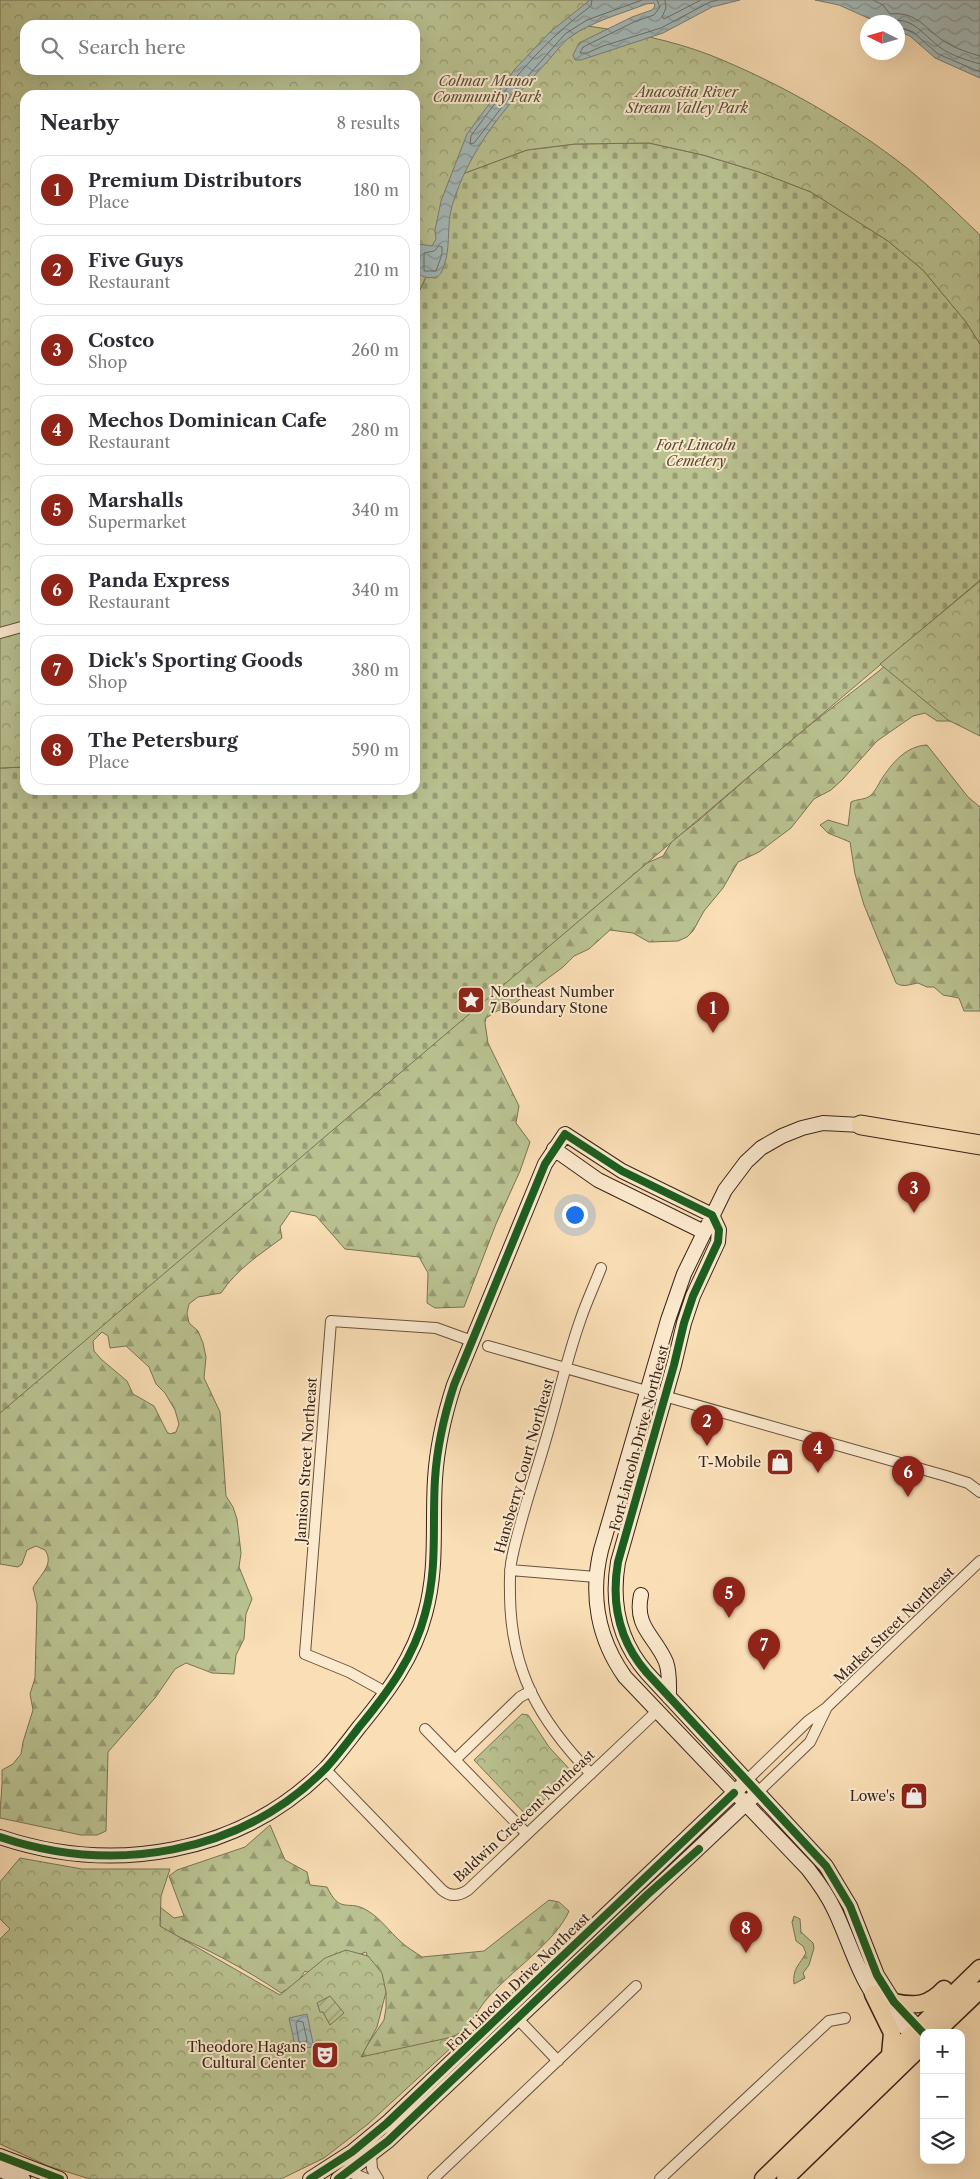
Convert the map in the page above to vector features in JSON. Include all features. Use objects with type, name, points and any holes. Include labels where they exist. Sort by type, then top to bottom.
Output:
[{"type":"highway","points":[[861,1125],[980,1145]]},
{"type":"main road","points":[[894,2002],[917,2005],[932,2000],[980,1954]]},
{"type":"main road","points":[[925,2029],[980,1968]]},
{"type":"main road","points":[[939,2029],[980,1990]]},
{"type":"main road","points":[[873,1994],[892,2033],[890,2055]]},
{"type":"main road","points":[[762,2179],[890,2055],[920,2035]]},
{"type":"main road","points":[[785,2179],[920,2035]]},
{"type":"street","points":[[0,633],[20,627]]},
{"type":"street","name":"Fort Lincoln Drive Northeast","points":[[746,1804],[656,1712],[614,1662],[607,1646],[596,1605],[596,1577],[604,1540],[673,1304],[684,1274],[725,1190],[738,1170],[754,1154],[772,1141],[802,1128],[823,1123],[861,1125]]},
{"type":"street","points":[[0,1837],[47,1851],[85,1856],[126,1856],[170,1851],[218,1837],[256,1819],[294,1795],[325,1769],[387,1693],[410,1653],[421,1628],[428,1602],[435,1555],[435,1481],[440,1437],[454,1385],[545,1164],[554,1149],[565,1134],[622,1171],[712,1215]]},
{"type":"street","points":[[554,1149],[598,1180],[704,1232]]},
{"type":"street","name":"Fort Lincoln Drive Northeast","points":[[310,2179],[370,2138],[649,1884],[758,1792],[640,1665],[629,1648],[619,1621],[614,1592],[618,1562],[687,1314],[718,1242],[719,1230],[712,1215]]},
{"type":"street","name":"Hansberry Court Northeast","points":[[591,1774],[553,1732],[530,1691],[518,1658],[512,1626],[510,1570],[522,1520],[580,1321],[600,1268]]},
{"type":"street","name":"Jamison Street Northeast","points":[[387,1693],[348,1672],[305,1654],[331,1320],[436,1328],[472,1341]]},
{"type":"street","points":[[488,1346],[956,1479],[973,1486],[980,1492]]},
{"type":"street","name":"Market Street Northeast","points":[[747,1780],[980,1562]]},
{"type":"street","points":[[510,1570],[596,1577]]},
{"type":"street","points":[[642,1594],[639,1607],[641,1619],[646,1631],[667,1664],[669,1697]]},
{"type":"street","points":[[455,1760],[520,1697],[530,1691]]},
{"type":"street","name":"Market Street Northeast","points":[[758,1792],[810,1742],[826,1708]]},
{"type":"street","name":"Baldwin Crescent Northeast","points":[[325,1769],[438,1887],[447,1894],[459,1895],[468,1890],[656,1712]]},
{"type":"street","points":[[425,1728],[527,1834]]},
{"type":"street","name":"Fort Lincoln Drive Northeast","points":[[343,2175],[371,2155],[517,2018],[649,1884],[747,1780]]},
{"type":"street","points":[[758,1792],[833,1875],[855,1916],[877,1975],[894,2002],[920,2035]]},
{"type":"street","points":[[746,1804],[805,1866],[821,1886],[838,1916],[860,1974],[873,1994],[904,2029],[920,2035]]},
{"type":"street","points":[[433,2179],[636,1986]]},
{"type":"street","points":[[517,2018],[558,2061]]},
{"type":"street","points":[[660,2179],[830,2021],[845,2018]]},
{"type":"street","points":[[371,2155],[372,2169],[378,2179]]},
{"type":"street","points":[[0,2156],[60,2179]]},
{"type":"street","points":[[0,2170],[23,2179]]},
{"type":"street","points":[[343,2175],[367,2179]]},
{"type":"green space","name":"Colmar Manor Community Park","points":[[0,0],[642,0],[588,26],[650,37],[680,45],[736,66],[788,91],[837,119],[907,168],[980,235],[980,344],[966,322],[923,270],[888,241],[811,192],[759,172],[703,155],[649,143],[575,144],[527,150],[457,176],[436,256],[420,290],[420,90],[20,90],[20,767],[0,768]]},
{"type":"green space","name":"Fort Lincoln Cemetery","points":[[649,143],[703,155],[759,172],[811,192],[888,241],[923,270],[966,322],[980,344],[980,580],[0,1413],[0,768],[20,767],[20,795],[420,795],[420,290],[436,256],[457,176],[527,150],[575,144]]},
{"type":"green space","points":[[980,581],[980,736],[948,720],[880,664]]},
{"type":"green space","points":[[912,641],[951,721],[937,721],[925,713],[913,716],[877,741],[842,780],[831,790],[814,799],[791,828],[759,852],[738,862],[723,888],[704,911],[693,931],[687,937],[678,941],[649,942],[633,933],[610,930],[589,949],[574,956],[563,967],[511,1006],[497,1011],[486,1018],[488,1043],[519,1106],[516,1123],[530,1142],[464,1307],[435,1308],[427,1303],[428,1273],[419,1257],[345,1249],[316,1216],[291,1211],[280,1227],[282,1238],[241,1270],[221,1293],[198,1297],[189,1304],[187,1313],[189,1323],[198,1331],[206,1357],[204,1378],[220,1412],[226,1496],[233,1507],[237,1519],[241,1553],[239,1567],[252,1599],[246,1614],[244,1639],[236,1655],[234,1674],[212,1673],[186,1663],[175,1669],[155,1698],[108,1752],[106,1831],[97,1835],[81,1835],[0,1818],[2,1770],[13,1764],[21,1754],[33,1710],[30,1694],[35,1678],[37,1604],[33,1588],[45,1570],[48,1555],[45,1550],[36,1546],[27,1550],[22,1564],[18,1567],[0,1564],[0,1405],[647,863],[663,856],[672,841],[698,821],[797,735],[879,671]],"holes":[[[102,1332],[108,1336],[110,1348],[126,1346],[149,1367],[156,1384],[165,1393],[175,1410],[179,1424],[176,1432],[170,1434],[167,1432],[154,1406],[133,1394],[127,1381],[94,1351],[93,1341]]]},
{"type":"green space","points":[[927,745],[968,797],[980,807],[980,1011],[964,1011],[959,998],[943,995],[934,987],[927,987],[918,983],[904,985],[896,983],[864,905],[855,874],[850,842],[828,833],[820,825],[828,820],[848,826],[851,802],[870,796],[900,756],[912,748]]},
{"type":"green space","points":[[522,1714],[528,1715],[549,1747],[573,1773],[527,1816],[474,1760]]},
{"type":"green space","points":[[270,1825],[285,1860],[307,1872],[310,1885],[327,1887],[332,1896],[341,1904],[361,1907],[368,1911],[381,1921],[402,1943],[422,1957],[484,1951],[549,1900],[559,1902],[569,1911],[563,1923],[554,1934],[496,1989],[461,2032],[434,2043],[362,2057],[364,2050],[384,2020],[386,2008],[386,1992],[371,1968],[366,1952],[312,1974],[305,1971],[297,1983],[281,1993],[239,1967],[210,1951],[165,1931],[160,1926],[160,1907],[174,1918],[184,1916],[169,1876],[177,1870],[245,1847]]},
{"type":"green space","points":[[20,1858],[82,1869],[170,1869],[161,1896],[160,1926],[280,1995],[325,1958],[346,1950],[368,1956],[382,1973],[386,1992],[377,2027],[361,2057],[466,2034],[368,2124],[324,2158],[281,2179],[90,2179],[48,2166],[0,2144],[0,1939],[10,1929],[0,1919],[0,1882]]},
{"type":"green space","points":[[794,1916],[800,1919],[801,1932],[813,1943],[814,1948],[809,1965],[803,1973],[805,1978],[794,1984],[795,1970],[806,1953],[803,1946],[796,1941],[792,1922]]},
{"type":"green space","points":[[330,1996],[344,2013],[330,2025],[323,2012],[320,2012],[317,2003]]},
{"type":"water","points":[[590,0],[740,0],[712,7],[663,33],[581,60],[575,60],[573,55],[579,43],[632,17],[652,10],[655,6],[654,3],[646,4],[598,22],[570,37],[502,113],[478,148],[459,185],[452,206],[447,253],[442,271],[436,277],[421,276],[420,244],[432,246],[436,239],[435,230],[441,201],[467,134],[515,69],[550,32]]},
{"type":"water","points":[[815,0],[980,0],[980,78],[935,58],[910,36],[905,34],[905,15],[861,15],[839,5]]},
{"type":"water","points":[[307,2014],[313,2043],[316,2042],[317,2046],[296,2050],[289,2018]]},
{"type":"cycle path","points":[[0,1837],[43,1849],[87,1854],[130,1855],[173,1849],[215,1838],[255,1821],[292,1798],[326,1768],[339,1753],[390,1687],[407,1659],[420,1630],[432,1580],[437,1455],[450,1397],[545,1164],[565,1134],[622,1171],[712,1215],[719,1230],[718,1242],[693,1296],[684,1323],[674,1365],[618,1562],[616,1577],[617,1607],[624,1635],[637,1661],[647,1673],[826,1866],[850,1906],[877,1975],[894,2002],[920,2030]]},
{"type":"cycle path","points":[[310,2179],[352,2152],[387,2123],[734,1793]]},
{"type":"cycle path","points":[[338,2179],[388,2141],[648,1894],[699,1849]]},
{"type":"cycle path","points":[[0,2156],[60,2179]]},
{"type":"place","name":"Northeast Number 7 Boundary Stone","points":[[471,1000]]},
{"type":"place","name":"Premium Distributors","points":[[713,1033]]},
{"type":"place","name":"Costco","points":[[914,1213]]},
{"type":"place","name":"Five Guys","points":[[707,1446]]},
{"type":"place","name":"T-Mobile","points":[[780,1462]]},
{"type":"place","name":"Mechos Dominican Cafe","points":[[818,1473]]},
{"type":"place","name":"Panda Express","points":[[908,1497]]},
{"type":"place","name":"Marshalls","points":[[729,1618]]},
{"type":"place","name":"Dick's Sporting Goods","points":[[764,1670]]},
{"type":"place","name":"Lowe's","points":[[914,1796]]},
{"type":"place","name":"The Petersburg","points":[[746,1953]]},
{"type":"place","name":"Theodore Hagans Cultural Center","points":[[325,2055]]},
{"type":"park label","name":"Anacostia River Stream Valley Park","points":[[687,100]]}]
